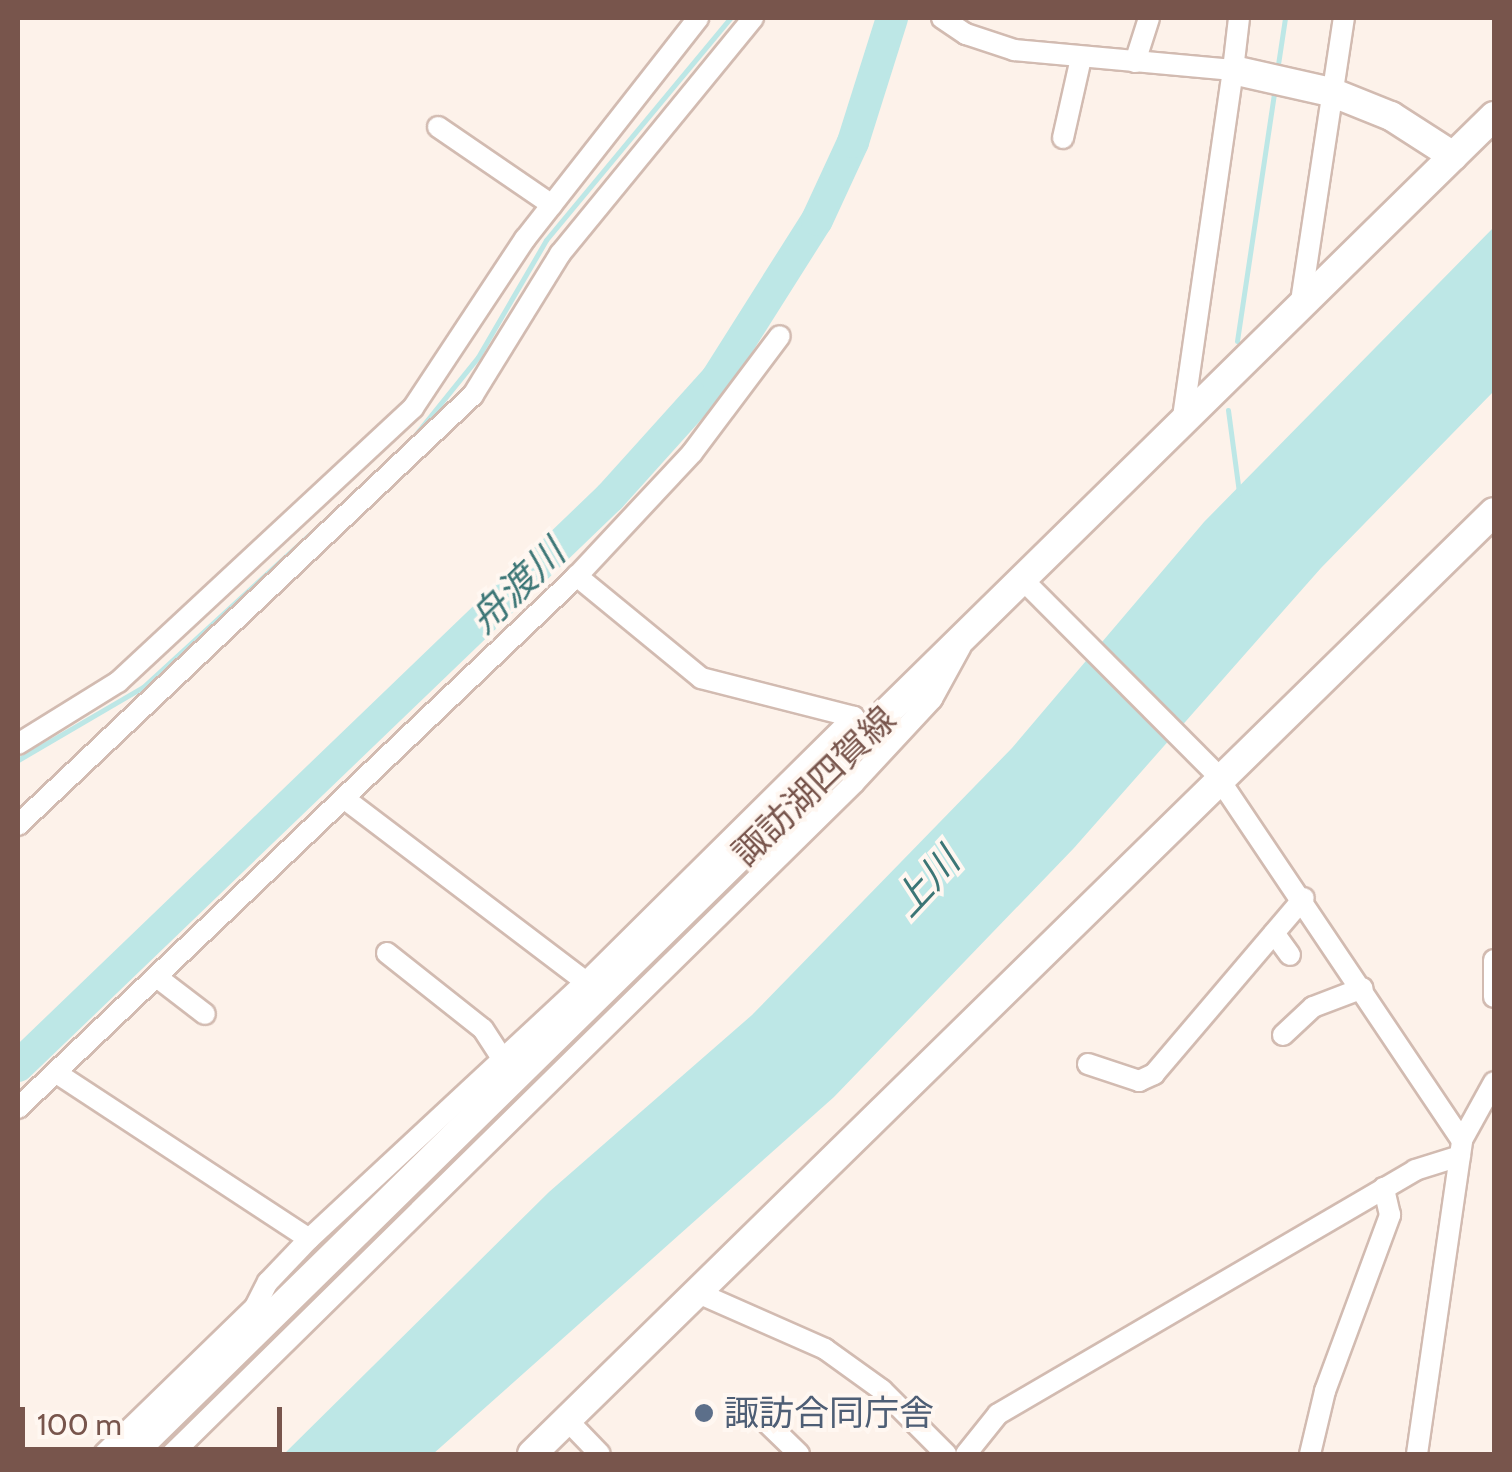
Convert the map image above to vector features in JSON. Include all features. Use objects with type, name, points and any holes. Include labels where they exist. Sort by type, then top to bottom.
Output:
[{"type":"main road","points":[[1233,70],[1332,92],[1392,116],[1453,156]]},
{"type":"main road","name":"諏訪湖四賀線","points":[[131,1454],[964,640],[1028,584],[1182,424],[1494,116]]},
{"type":"main road","points":[[532,1454],[1218,778],[1494,512]]},
{"type":"street","points":[[18,744],[118,682],[380,442],[424,392],[552,205],[698,18]]},
{"type":"street","points":[[18,825],[473,395],[560,254],[754,18]]},
{"type":"street","points":[[942,18],[966,34],[1014,50],[1233,70]]},
{"type":"street","points":[[1135,62],[1149,18]]},
{"type":"street","points":[[1182,424],[1239,18]]},
{"type":"street","points":[[1300,308],[1344,18]]},
{"type":"street","points":[[1063,138],[1081,58]]},
{"type":"street","points":[[438,127],[552,205]]},
{"type":"street","points":[[18,1108],[577,576],[692,453],[780,336]]},
{"type":"street","points":[[104,1454],[255,1307],[268,1282],[309,1239],[586,982],[854,716],[701,678],[577,576]]},
{"type":"street","points":[[1028,584],[1218,778],[1304,898],[1461,1148]]},
{"type":"street","points":[[172,1454],[904,732],[932,700],[964,640]]},
{"type":"street","points":[[345,799],[586,982]]},
{"type":"street","points":[[1088,1064],[1139,1081],[1154,1074],[1304,898]]},
{"type":"street","points":[[1274,934],[1290,955]]},
{"type":"street","points":[[387,953],[483,1028],[503,1060]]},
{"type":"street","points":[[1494,960],[1494,997]]},
{"type":"street","points":[[158,978],[205,1014]]},
{"type":"street","points":[[1283,1035],[1312,1007],[1363,988]]},
{"type":"street","points":[[58,1074],[309,1239]]},
{"type":"street","points":[[1417,1454],[1461,1148],[1494,1082]]},
{"type":"street","points":[[966,1454],[998,1414],[1415,1170],[1461,1148]]},
{"type":"street","points":[[1310,1454],[1325,1391],[1390,1215],[1384,1188]]},
{"type":"street","points":[[696,1292],[825,1349],[882,1390],[946,1454]]},
{"type":"street","points":[[761,1417],[799,1454]]},
{"type":"street","points":[[567,1420],[600,1454]]},
{"type":"water","name":"上川","points":[[1494,227],[1494,391],[1321,568],[1074,848],[834,1097],[433,1454],[284,1454],[549,1192],[752,1015],[1012,748],[1204,522]]},
{"type":"waterway","points":[[407,445],[478,357],[546,240],[730,18]]},
{"type":"waterway","name":"舟渡川","points":[[18,1066],[610,497],[717,378],[817,220],[853,142],[892,18]]},
{"type":"waterway","points":[[1277,71],[1285,18]]},
{"type":"waterway","points":[[1237,341],[1275,87]]},
{"type":"waterway","points":[[1228,410],[1239,492]]},
{"type":"waterway","points":[[18,760],[143,687],[384,466]]},
{"type":"place","name":"諏訪合同庁舎","points":[[704,1413]]}]
